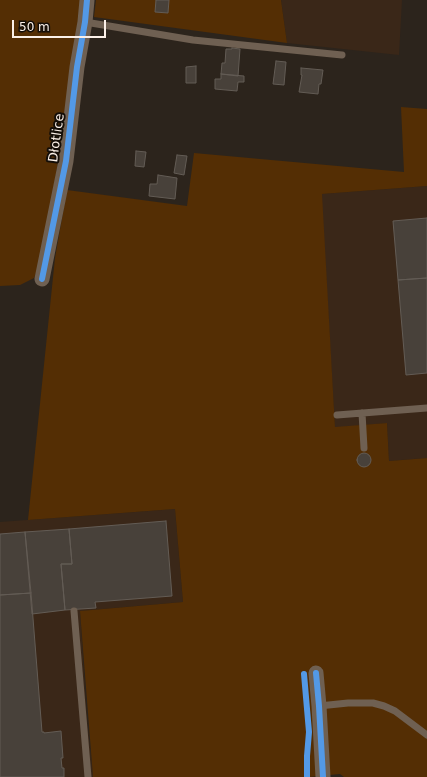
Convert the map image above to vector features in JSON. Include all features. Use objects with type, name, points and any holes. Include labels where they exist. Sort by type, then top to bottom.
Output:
[{"type":"street","name":"Dłotlice","points":[[42,279],[66,161],[77,67],[85,22],[87,0]]},
{"type":"street","points":[[316,673],[323,777]]},
{"type":"lane","points":[[85,22],[193,40],[342,55]]},
{"type":"lane","points":[[337,415],[427,408]]},
{"type":"lane","points":[[362,413],[364,448]]},
{"type":"lane","points":[[74,611],[88,777]]},
{"type":"lane","points":[[319,706],[348,703],[374,703],[395,711],[427,735]]},
{"type":"shaded area","points":[[0,0],[81,0],[69,97],[41,262],[34,278],[20,285],[0,286]]},
{"type":"shaded area","points":[[96,0],[281,0],[287,43],[94,17]]},
{"type":"shaded area","points":[[281,0],[402,0],[399,55],[287,43]]},
{"type":"shaded area","points":[[401,107],[427,109],[427,186],[322,194],[335,427],[387,423],[389,461],[427,458],[427,777],[344,777],[340,774],[309,777],[93,777],[80,611],[183,602],[175,509],[28,520],[55,258],[67,190],[187,206],[194,153],[404,172]]},
{"type":"shaded area","points":[[427,186],[427,458],[389,461],[387,423],[335,428],[321,194]]},
{"type":"shaded area","points":[[175,509],[183,602],[80,611],[87,719],[93,777],[0,777],[0,522]]},
{"type":"building","points":[[156,0],[169,0],[168,13],[155,12]]},
{"type":"building","points":[[226,49],[240,49],[238,76],[221,74],[222,63],[225,63]]},
{"type":"building","points":[[276,61],[286,62],[284,85],[273,84]]},
{"type":"building","points":[[196,66],[196,83],[186,83],[186,67]]},
{"type":"building","points":[[301,68],[323,70],[318,94],[299,92],[302,75]]},
{"type":"building","points":[[221,74],[244,76],[244,82],[238,82],[237,91],[215,89],[215,79],[221,79]]},
{"type":"building","points":[[136,151],[146,152],[144,167],[135,166]]},
{"type":"building","points":[[177,155],[187,156],[184,175],[174,173]]},
{"type":"building","points":[[158,175],[177,178],[175,199],[149,196],[150,184],[157,184]]},
{"type":"building","points":[[427,218],[427,278],[398,280],[393,221]]},
{"type":"building","points":[[427,278],[427,373],[406,375],[398,280]]},
{"type":"building","points":[[361,453],[367,453],[371,457],[371,463],[367,467],[361,467],[357,463],[357,457]]},
{"type":"building","points":[[166,521],[172,596],[95,602],[96,608],[65,610],[61,564],[72,564],[69,529]]},
{"type":"building","points":[[69,529],[72,564],[61,564],[65,610],[32,614],[25,532]]},
{"type":"building","points":[[25,532],[31,593],[0,595],[0,534]]},
{"type":"building","points":[[31,593],[42,732],[61,731],[63,758],[61,758],[62,768],[64,768],[64,777],[0,777],[0,595]]},
{"type":"cycle path","points":[[42,279],[66,161],[77,67],[85,22],[87,0]]},
{"type":"cycle path","points":[[316,673],[323,777]]},
{"type":"cycle path","points":[[304,674],[309,732],[307,777]]}]
